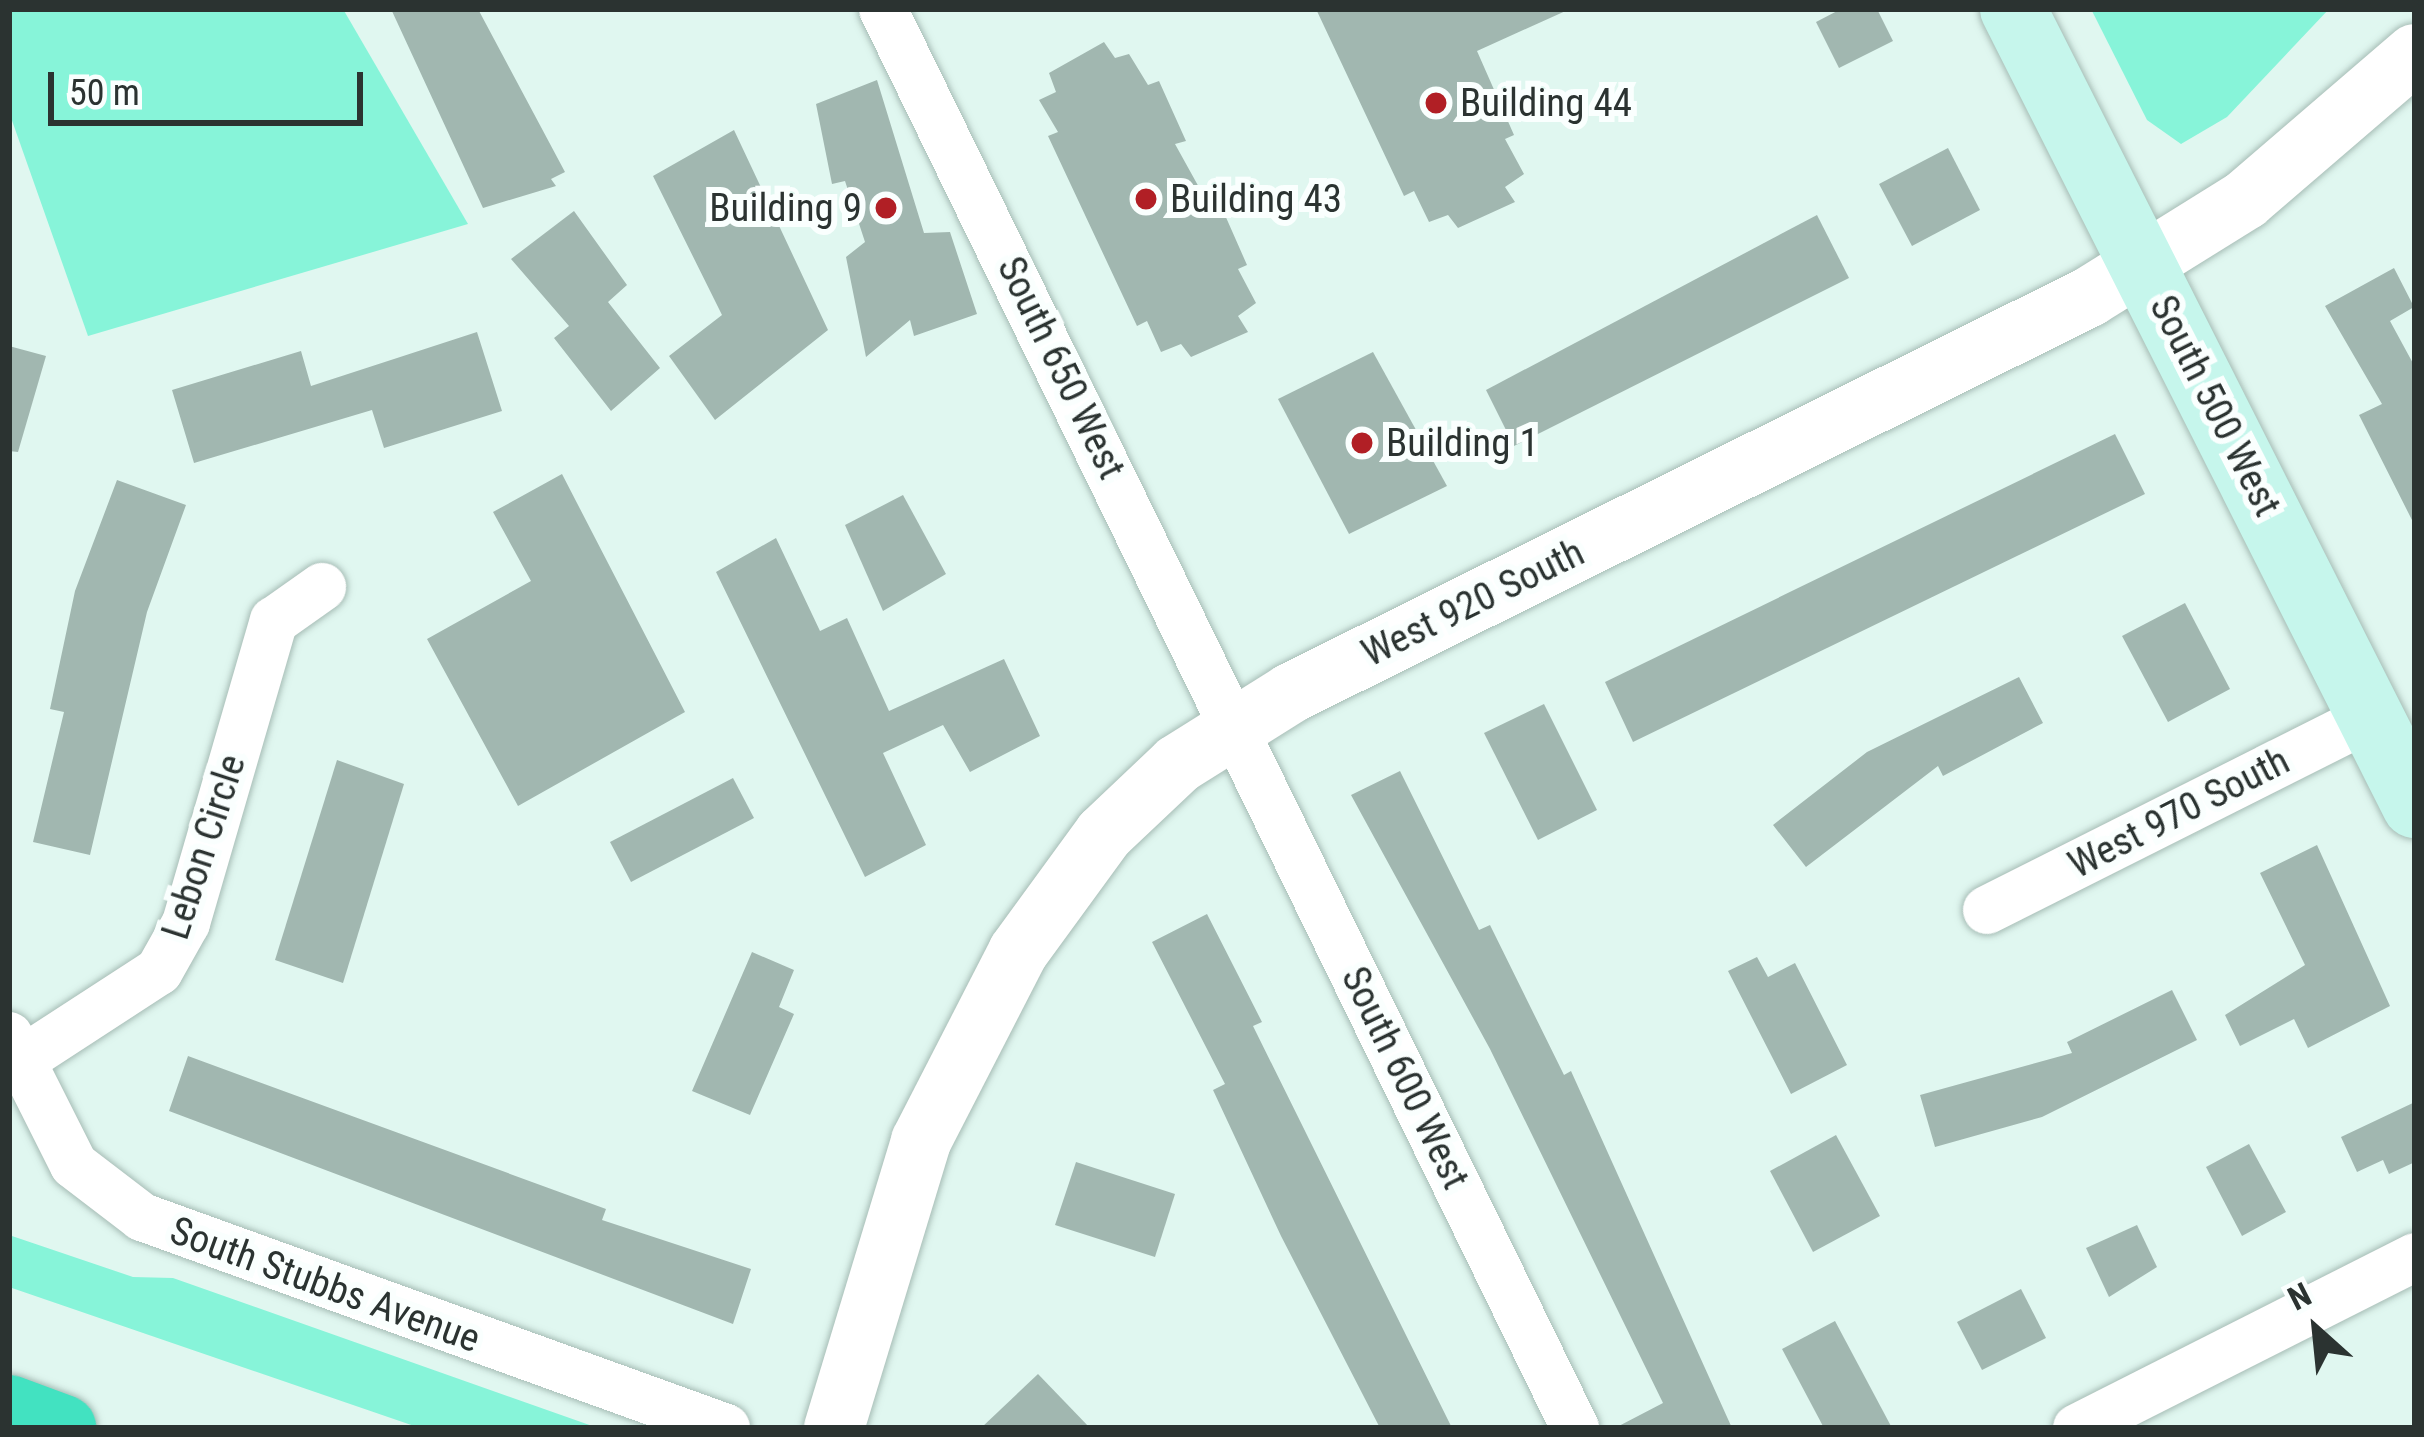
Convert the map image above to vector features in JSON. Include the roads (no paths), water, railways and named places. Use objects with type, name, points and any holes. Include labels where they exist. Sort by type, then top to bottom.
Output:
[{"type":"highway","points":[[9,1408],[63,1428]]},
{"type":"main road","name":"South 500 West","points":[[2014,9],[2415,805]]},
{"type":"street","name":"South 650 West","points":[[884,9],[1234,729]]},
{"type":"street","name":"West 920 South","points":[[833,1428],[921,1141],[1018,952],[1104,834],[1178,764],[1234,729],[2144,265],[2283,172],[2415,54]]},
{"type":"street","name":"Lebon Circle","points":[[16,1048],[159,971],[187,923],[274,621],[322,587]]},
{"type":"street","name":"West 970 South","points":[[1987,910],[2370,717]]},
{"type":"street","name":"South 600 West","points":[[1234,729],[1575,1428]]},
{"type":"street","name":"South Stubbs Avenue","points":[[16,1048],[74,1165],[142,1217],[726,1428]]},
{"type":"street","points":[[2078,1428],[2415,1257]]},
{"type":"place","name":"Building 44","points":[[1436,103]]},
{"type":"place","name":"Building 43","points":[[1146,199]]},
{"type":"place","name":"Building 9","points":[[886,208]]},
{"type":"place","name":"Building 1","points":[[1362,443]]}]
